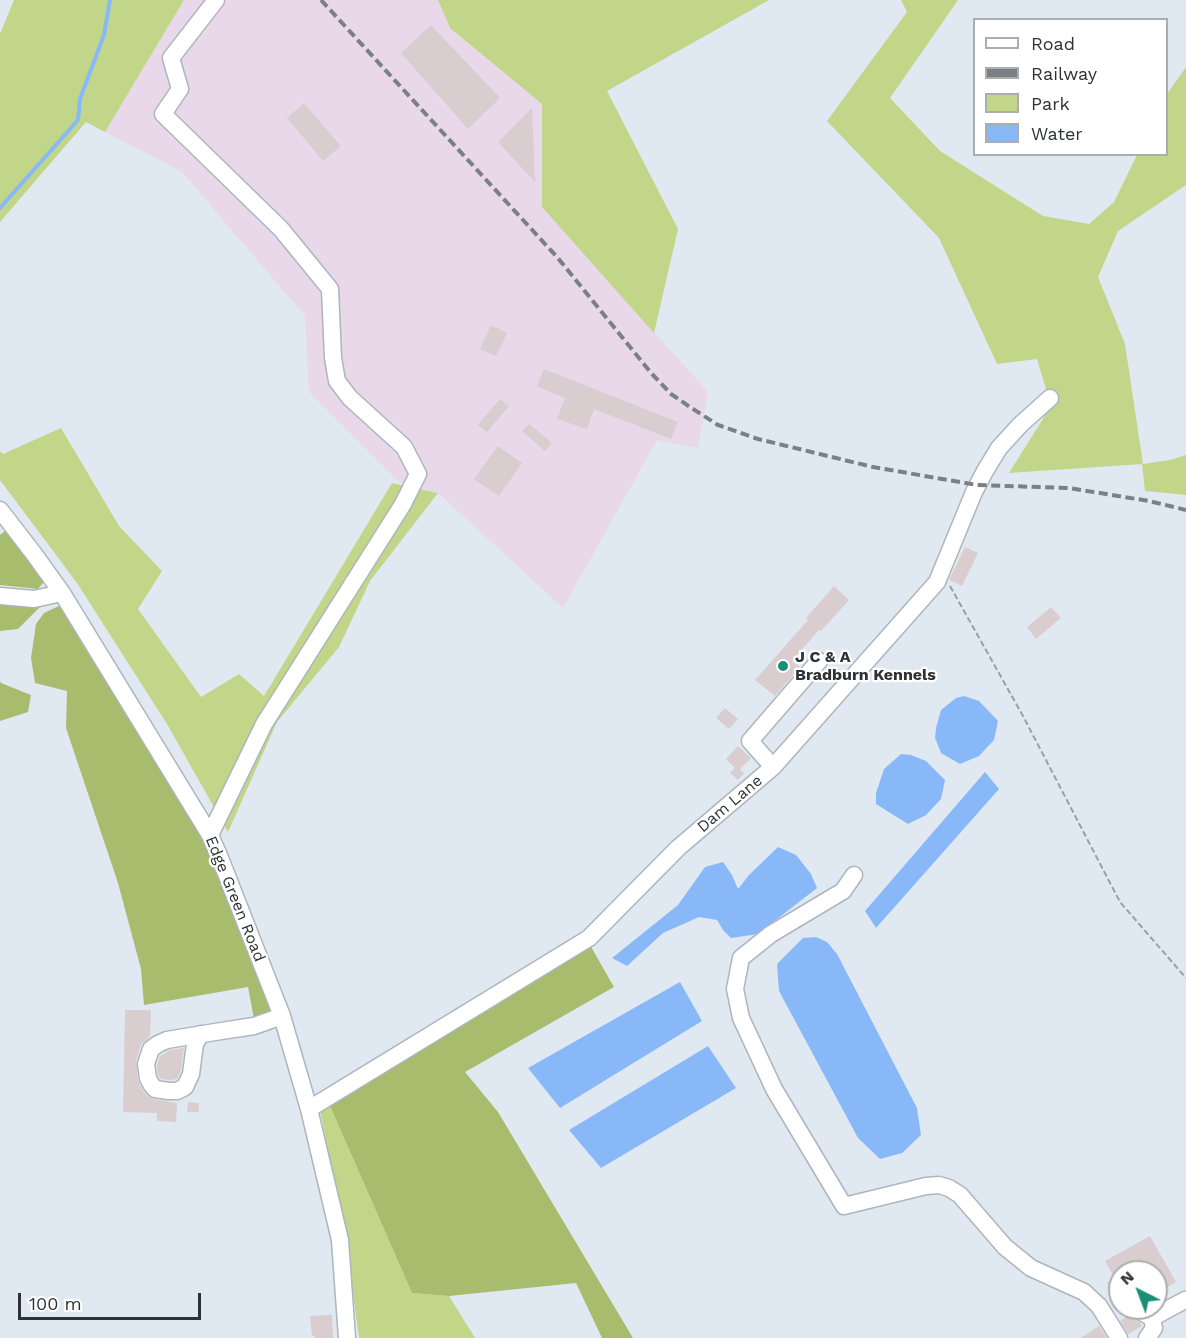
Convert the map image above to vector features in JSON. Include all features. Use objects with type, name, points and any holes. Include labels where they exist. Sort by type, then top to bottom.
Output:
[{"type":"street","points":[[210,835],[264,724],[403,504],[418,474],[404,447],[350,398],[336,381],[330,289],[281,229],[164,114],[180,89],[171,58],[216,0]]},
{"type":"street","name":"Dam Lane","points":[[309,1109],[589,938],[678,848],[773,767],[937,582],[974,492],[999,448],[1050,398]]},
{"type":"street","name":"Edge Green Road","points":[[0,510],[62,593],[210,835],[282,1016],[309,1109],[339,1240],[347,1338]]},
{"type":"street","points":[[0,596],[34,599],[62,593]]},
{"type":"street","points":[[773,767],[750,741],[819,661]]},
{"type":"street","points":[[854,875],[843,891],[771,934],[741,958],[735,989],[741,1018],[774,1089],[844,1206],[926,1186],[939,1185],[949,1188],[960,1195],[1005,1247],[1031,1268],[1084,1292],[1100,1306],[1119,1338]]},
{"type":"street","points":[[201,1035],[254,1026],[282,1016]]},
{"type":"street","points":[[1168,1309],[1185,1300]]},
{"type":"street","points":[[1147,1338],[1154,1328],[1152,1320]]},
{"type":"path","points":[[942,571],[1023,716],[1120,902],[1186,978]]},
{"type":"shaded area","points":[[184,0],[438,0],[450,28],[542,104],[542,207],[708,392],[698,448],[657,440],[563,608],[438,493],[399,482],[309,392],[305,316],[182,172],[105,132]]},
{"type":"green space","points":[[14,0],[184,0],[105,132],[86,122],[0,222],[0,34]]},
{"type":"green space","points":[[438,0],[769,0],[607,91],[678,229],[654,333],[542,207],[542,104],[450,28]]},
{"type":"green space","points":[[901,0],[958,0],[890,98],[940,151],[1043,216],[1089,224],[1114,202],[1137,156],[1168,156],[1168,93],[1186,67],[1186,185],[1118,231],[1098,277],[1125,344],[1143,464],[1186,455],[1186,495],[1145,491],[1142,464],[1009,473],[1051,406],[1037,359],[997,364],[939,238],[827,121],[907,12]]},
{"type":"green space","points":[[61,428],[119,526],[162,571],[138,609],[201,697],[239,674],[264,696],[392,483],[438,493],[370,581],[339,647],[277,722],[228,832],[167,724],[77,583],[0,480],[0,451],[3,454]]},
{"type":"green space","points":[[10,527],[44,573],[43,583],[38,589],[0,585],[0,535]]},
{"type":"green space","points":[[0,600],[44,603],[18,629],[0,631]]},
{"type":"green space","points":[[63,604],[208,848],[273,1004],[270,1014],[254,1019],[248,987],[144,1005],[141,969],[118,883],[66,728],[67,691],[35,683],[31,658],[36,624],[44,613]]},
{"type":"green space","points":[[0,681],[31,695],[28,712],[0,721]]},
{"type":"green space","points":[[590,945],[614,987],[465,1072],[498,1112],[633,1338],[602,1338],[576,1283],[449,1296],[412,1293],[327,1099]]},
{"type":"green space","points":[[327,1099],[412,1293],[449,1296],[475,1338],[359,1338],[345,1234],[320,1110]]},
{"type":"water","points":[[964,696],[979,701],[998,721],[994,740],[979,756],[960,764],[941,753],[935,738],[941,710],[956,698]]},
{"type":"water","points":[[901,754],[926,761],[945,780],[941,799],[926,815],[908,824],[876,804],[876,793],[884,769]]},
{"type":"water","points":[[985,772],[999,789],[876,928],[865,911]]},
{"type":"water","points":[[778,847],[796,855],[811,874],[817,888],[758,934],[731,938],[717,920],[699,917],[663,933],[627,966],[612,958],[678,905],[705,867],[723,862],[738,889]]},
{"type":"water","points":[[816,937],[827,942],[837,954],[917,1108],[921,1135],[902,1153],[880,1159],[858,1138],[779,991],[777,964],[803,938]]},
{"type":"water","points":[[680,982],[702,1021],[560,1108],[528,1068]]},
{"type":"water","points":[[708,1046],[736,1088],[601,1168],[569,1130]]},
{"type":"building","points":[[431,25],[500,98],[468,129],[401,53]]},
{"type":"building","points":[[304,103],[341,146],[323,161],[287,118]]},
{"type":"building","points":[[532,108],[535,182],[498,142]]},
{"type":"building","points":[[491,325],[507,333],[496,356],[480,349]]},
{"type":"building","points":[[544,369],[678,422],[671,439],[594,409],[587,429],[557,419],[565,398],[537,386]]},
{"type":"building","points":[[500,399],[509,406],[487,432],[478,425]]},
{"type":"building","points":[[529,424],[552,443],[545,451],[522,431]]},
{"type":"building","points":[[498,446],[522,463],[499,496],[474,479]]},
{"type":"building","points":[[965,547],[978,553],[962,586],[949,580]]},
{"type":"building","points":[[834,586],[849,600],[792,661],[800,667],[775,696],[755,680],[808,620],[806,618]]},
{"type":"building","points":[[1051,607],[1061,618],[1036,639],[1027,627]]},
{"type":"building","points":[[725,708],[738,719],[729,729],[716,718]]},
{"type":"building","points":[[738,746],[751,758],[740,769],[744,773],[738,780],[730,773],[735,768],[726,759]]},
{"type":"building","points":[[125,1010],[151,1010],[150,1036],[141,1045],[136,1061],[138,1080],[147,1096],[177,1103],[176,1122],[157,1121],[157,1113],[123,1112]]},
{"type":"building","points":[[184,1048],[181,1071],[177,1079],[161,1079],[157,1065],[160,1056],[170,1050]]},
{"type":"building","points":[[188,1102],[199,1103],[199,1112],[187,1112]]},
{"type":"building","points":[[1150,1236],[1164,1260],[1108,1260],[1108,1266],[1105,1261]]},
{"type":"building","points":[[1168,1268],[1176,1282],[1168,1287]]},
{"type":"building","points":[[332,1315],[333,1338],[312,1336],[310,1316]]},
{"type":"building","points":[[1135,1320],[1142,1326],[1128,1334],[1120,1321]]},
{"type":"building","points":[[1099,1326],[1107,1338],[1080,1338]]},
{"type":"waterway","points":[[0,208],[78,120],[80,99],[104,35],[110,0]]},
{"type":"railway","points":[[321,0],[557,257],[652,374],[671,394],[718,425],[758,439],[873,467],[977,485],[1069,488],[1149,501],[1186,510]]},
{"type":"place","name":"J C & A Bradburn Kennels","points":[[783,666]]}]
